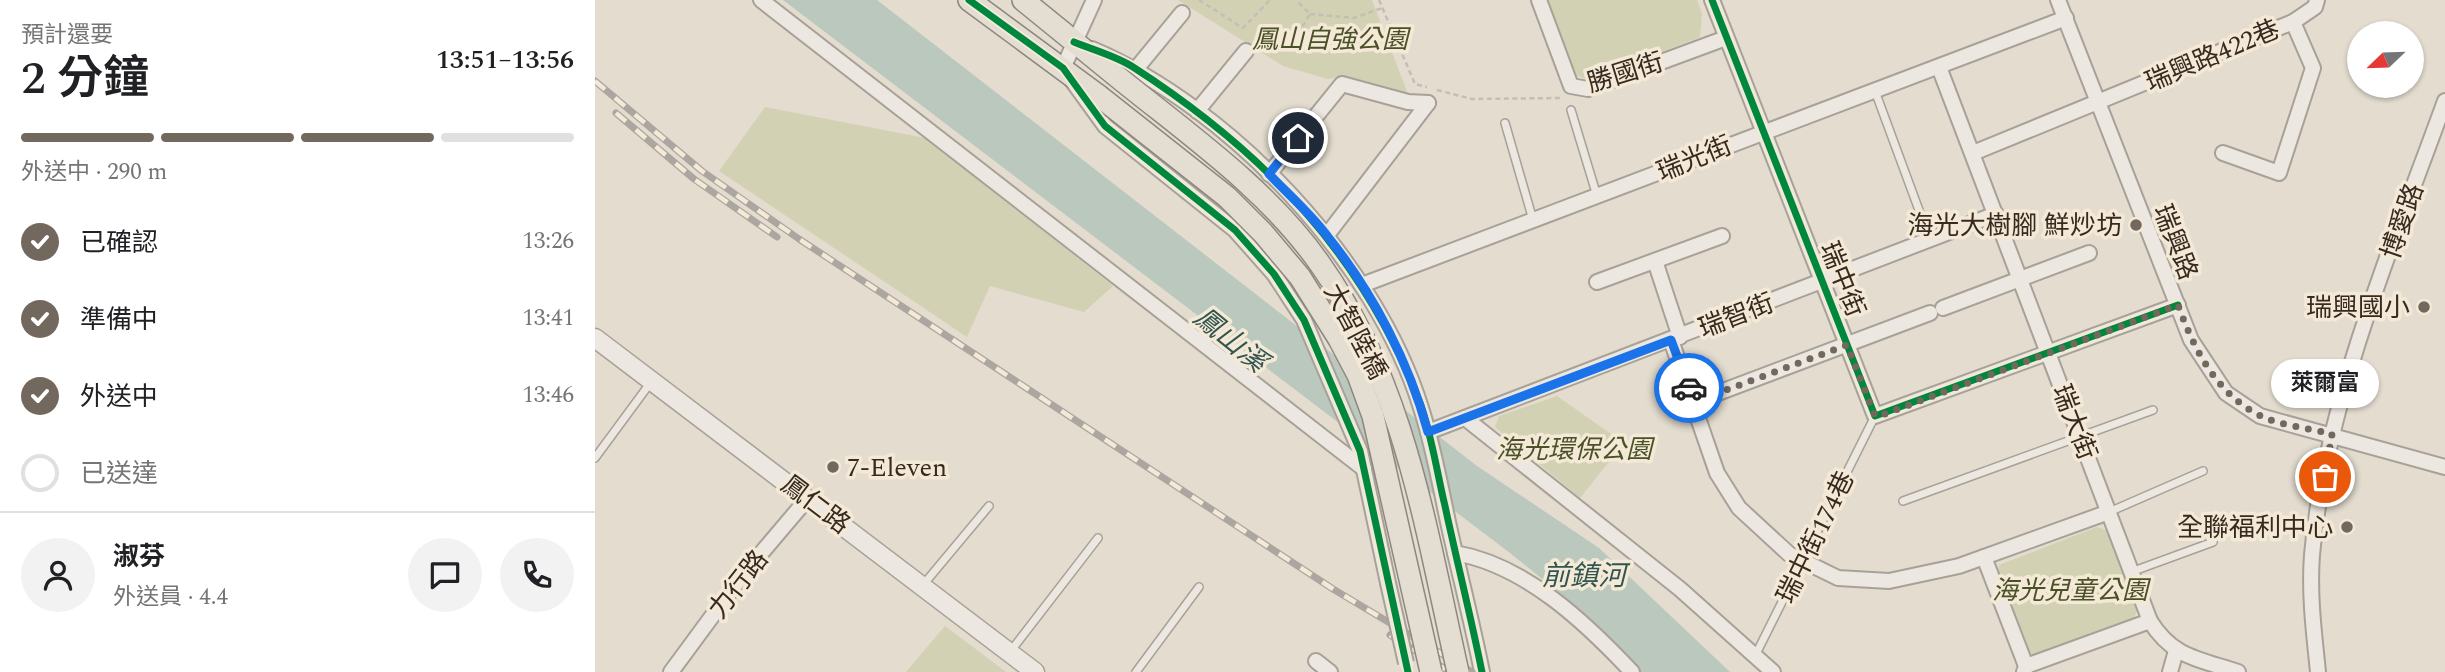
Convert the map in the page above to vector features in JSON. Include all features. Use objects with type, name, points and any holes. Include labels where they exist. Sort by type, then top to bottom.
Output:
[{"type":"main road","name":"大智陸橋","points":[[969,0],[1063,68],[1227,197],[1263,233],[1300,277],[1339,339],[1373,416],[1431,672]]},
{"type":"main road","name":"大智陸橋","points":[[1023,0],[1243,180],[1320,263],[1377,365],[1409,452],[1458,672]]},
{"type":"street","points":[[761,0],[1364,469]]},
{"type":"street","points":[[1094,0],[1063,68],[1105,126],[1235,230],[1274,274],[1304,320],[1360,451],[1407,667]]},
{"type":"street","name":"勝國街","points":[[1539,0],[1571,86],[1588,89],[1726,38]]},
{"type":"street","name":"瑞中街","points":[[1712,0],[1761,132],[1875,416]]},
{"type":"street","name":"瑞興路","points":[[2058,0],[2191,341],[2225,393],[2260,416],[2445,467]]},
{"type":"street","name":"瑞興路422巷","points":[[1973,153],[2293,22],[2315,7],[2317,0]]},
{"type":"street","points":[[1136,69],[1182,13]]},
{"type":"street","name":"瑞光街","points":[[1362,285],[2066,18]]},
{"type":"street","points":[[2223,153],[2279,173],[2313,68],[2293,22]]},
{"type":"street","points":[[1074,42],[1136,69],[1197,111],[1269,174],[1327,235],[1362,285],[1387,330],[1421,405],[1481,666]]},
{"type":"street","points":[[1197,111],[1246,51]]},
{"type":"street","name":"瑞大街","points":[[1939,67],[2150,621],[2163,642],[2176,652]]},
{"type":"street","points":[[1269,174],[1342,84],[1408,102],[1428,103],[1327,235]]},
{"type":"street","name":"博愛路","points":[[2318,672],[2312,614],[2312,555],[2332,434],[2348,378],[2445,101]]},
{"type":"street","name":"瑞智街","points":[[1996,214],[1676,338],[1717,473],[1739,508],[1789,554],[1838,578],[1889,581],[1959,566],[2109,512]]},
{"type":"street","points":[[1597,282],[1722,236]]},
{"type":"street","points":[[1694,402],[2089,253]]},
{"type":"street","points":[[1429,437],[1465,418],[1676,338],[1655,261]]},
{"type":"street","points":[[1875,416],[2178,305]]},
{"type":"street","name":"鳳仁路","points":[[595,338],[1035,672]]},
{"type":"street","points":[[1465,418],[1680,589],[1773,672]]},
{"type":"street","name":"力行路","points":[[671,672],[741,577],[808,498]]},
{"type":"street","points":[[1455,554],[1486,558],[1542,592],[1594,632],[1632,672]]},
{"type":"street","points":[[1984,557],[2025,669],[2150,621]]},
{"type":"street","points":[[2170,672],[2176,652],[2238,672]]},
{"type":"street","points":[[1316,661],[1330,672]]},
{"type":"lane","points":[[1874,90],[1930,240]]},
{"type":"lane","points":[[1571,110],[1597,197]]},
{"type":"lane","points":[[1505,123],[1534,221]]},
{"type":"lane","points":[[595,458],[651,381]]},
{"type":"lane","points":[[1903,501],[2153,410]]},
{"type":"lane","name":"瑞中街174巷","points":[[1754,657],[1875,416]]},
{"type":"lane","points":[[2109,512],[2203,471]]},
{"type":"lane","points":[[922,586],[989,506]]},
{"type":"lane","points":[[1009,652],[1098,538]]},
{"type":"lane","points":[[2131,572],[2213,542]]},
{"type":"lane","points":[[1136,672],[1199,587]]},
{"type":"path","points":[[1199,0],[1243,28],[1268,1]]},
{"type":"path","points":[[1296,0],[1310,14],[1354,18],[1383,8]]},
{"type":"path","points":[[1379,0],[1415,84],[1472,99],[1562,98]]},
{"type":"path","points":[[1289,48],[1310,14]]},
{"type":"green space","name":"鳳山自強公園","points":[[1178,0],[1372,0],[1408,94],[1343,76],[1328,79],[1283,66]]},
{"type":"green space","points":[[1547,0],[1697,0],[1702,14],[1700,37],[1588,80],[1574,74]]},
{"type":"green space","points":[[765,107],[925,138],[1113,286],[1084,312],[990,286],[967,337],[719,171]]},
{"type":"green space","name":"海光環保公園","points":[[1557,396],[1624,443],[1580,498],[1495,427],[1499,416]]},
{"type":"green space","name":"海光兒童公園","points":[[2097,527],[2109,531],[2138,608],[2133,621],[2034,655],[2025,649],[1997,577],[1999,565]]},
{"type":"green space","points":[[945,626],[1006,672],[906,672]]},
{"type":"water","name":"前鎮河","points":[[783,0],[877,0],[1477,466],[1599,548],[1730,672],[1652,672],[1641,658],[1510,553]]},
{"type":"waterway","name":"鳳山溪","points":[[1581,603],[1645,672]]},
{"type":"railway","points":[[595,81],[702,171],[799,239],[1333,589],[1472,672]]},
{"type":"railway","points":[[616,113],[694,179],[777,237]]},
{"type":"railway","points":[[1390,635],[1450,672]]},
{"type":"cycle path","points":[[969,0],[1063,68],[1105,126],[1235,230],[1274,274],[1304,320],[1360,451],[1408,672]]},
{"type":"cycle path","points":[[1712,0],[1875,416],[2178,305]]},
{"type":"cycle path","points":[[1074,42],[1133,67],[1226,135],[1305,211],[1370,300],[1397,350],[1424,416],[1482,672]]},
{"type":"way so far","points":[[1689,388],[1694,402],[1847,345],[1875,416],[1882,415],[2178,305],[2191,341],[2225,393],[2260,416],[2332,434],[2325,477]]},
{"type":"place","name":"海光大樹腳 鮮炒坊","points":[[2136,225]]},
{"type":"place","name":"瑞興國小","points":[[2424,307]]},
{"type":"place","name":"7-Eleven","points":[[833,467]]},
{"type":"place","name":"萊爾富","points":[[2325,477]]},
{"type":"place","name":"全聯福利中心","points":[[2347,527]]},
{"type":"route","points":[[1298,138],[1269,174],[1327,235],[1362,285],[1387,330],[1421,405],[1428,432],[1671,340],[1689,388]]}]
